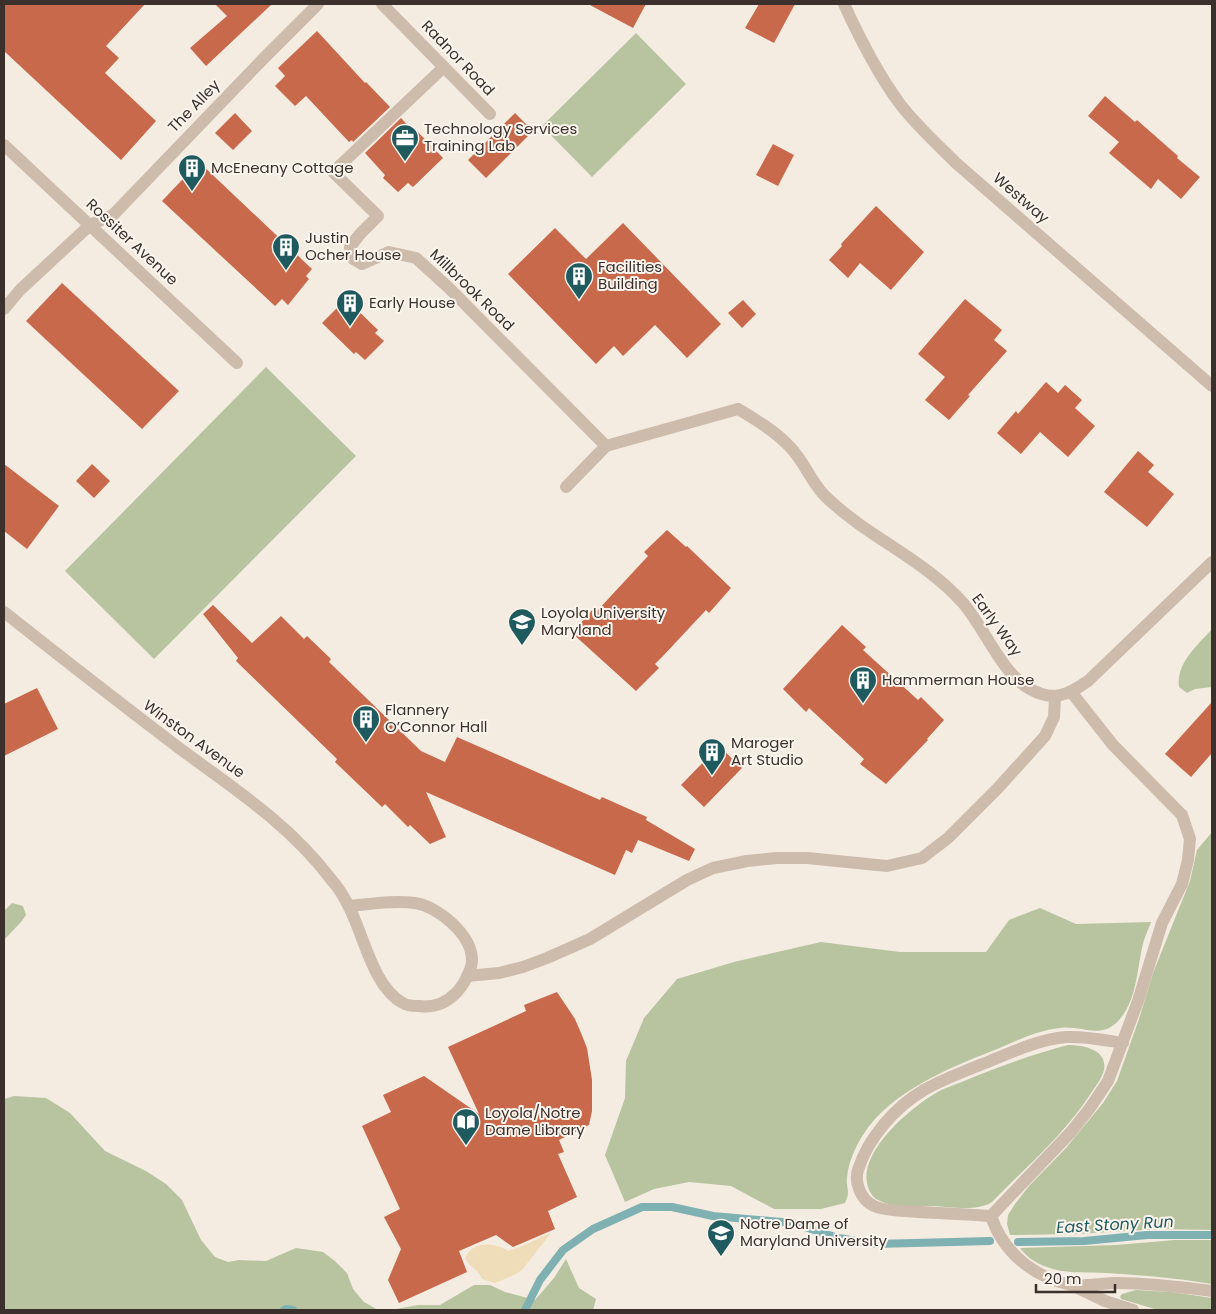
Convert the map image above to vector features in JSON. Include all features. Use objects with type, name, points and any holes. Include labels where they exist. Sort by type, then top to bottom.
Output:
[{"type":"street","name":"The Alley","points":[[4,309],[20,290],[90,225],[113,215],[318,4]]},
{"type":"street","name":"Radnor Road","points":[[382,4],[490,114]]},
{"type":"street","name":"Westway","points":[[844,4],[858,36],[879,74],[901,105],[928,136],[956,163],[1212,386]]},
{"type":"street","name":"Millbrook Road","points":[[444,67],[333,172],[378,216],[350,247],[352,258],[362,264],[389,252],[416,258],[606,446]]},
{"type":"street","name":"Rossiter Avenue","points":[[4,145],[237,363]]},
{"type":"street","name":"Early Way","points":[[606,446],[738,409],[765,426],[790,447],[824,495],[940,581],[962,602],[978,621],[996,652],[1016,678],[1034,692],[1054,697]]},
{"type":"street","points":[[566,487],[606,446]]},
{"type":"street","points":[[350,906],[376,903],[416,903],[436,910],[457,927],[467,942],[472,960],[467,976],[499,973],[547,958],[590,939],[687,880],[713,868],[747,861],[777,858],[807,858],[887,866],[922,858],[948,838],[998,788],[1045,736],[1054,717],[1054,697],[1072,693],[1088,681],[1212,562]]},
{"type":"street","name":"Winston Avenue","points":[[4,612],[119,703],[264,811],[306,850],[331,878],[350,906],[381,981],[389,993],[404,1004],[422,1007],[439,1005],[456,992],[467,976]]},
{"type":"street","points":[[1072,693],[1113,745],[1182,814],[1190,838],[1188,860],[1182,884],[1162,923],[1123,1043],[1108,1081],[1071,1132],[991,1216],[920,1212],[874,1206],[864,1199],[856,1176],[861,1159],[872,1139],[887,1121],[923,1091],[1000,1057],[1042,1042],[1065,1037],[1089,1037],[1123,1043]]},
{"type":"street","points":[[991,1216],[996,1233],[1008,1248],[1024,1263],[1044,1277],[1073,1285],[1105,1301],[1134,1310]]},
{"type":"street","points":[[1073,1285],[1117,1283],[1168,1285],[1212,1291]]},
{"type":"green space","points":[[636,33],[686,84],[592,177],[542,126]]},
{"type":"green space","points":[[266,367],[356,456],[154,659],[65,571]]},
{"type":"green space","points":[[1212,629],[1212,687],[1195,689],[1187,693],[1179,687],[1181,670],[1194,648]]},
{"type":"green space","points":[[1212,832],[1212,1230],[1161,1229],[1077,1234],[1010,1235],[1007,1224],[1008,1215],[1015,1204],[1029,1186],[1066,1148],[1103,1103],[1117,1081],[1153,973],[1190,881],[1197,850]]},
{"type":"green space","points":[[12,903],[23,906],[26,915],[4,940],[4,911]]},
{"type":"green space","points":[[1040,908],[1076,924],[1151,922],[1144,940],[1134,991],[1126,1011],[1113,1026],[1099,1031],[1060,1028],[1038,1033],[944,1071],[907,1092],[875,1119],[860,1140],[849,1167],[848,1193],[845,1203],[821,1209],[774,1209],[731,1186],[689,1182],[654,1189],[625,1202],[605,1155],[625,1098],[626,1061],[644,1018],[677,979],[734,962],[821,942],[900,952],[986,952],[1009,920]]},
{"type":"green space","points":[[1068,1045],[1087,1047],[1098,1053],[1104,1063],[1102,1076],[1081,1108],[1069,1122],[992,1202],[971,1208],[904,1206],[882,1202],[873,1196],[867,1183],[867,1170],[872,1157],[879,1144],[890,1131],[913,1109],[946,1088],[1016,1061]]},
{"type":"green space","points":[[14,1096],[46,1098],[70,1113],[105,1151],[146,1171],[166,1184],[182,1200],[201,1240],[215,1257],[228,1262],[239,1260],[266,1261],[296,1248],[323,1252],[347,1273],[353,1289],[364,1302],[378,1310],[4,1310],[4,1099]]},
{"type":"green space","points":[[1175,1240],[1212,1240],[1212,1284],[1145,1276],[1061,1271],[1035,1262],[1020,1248],[1116,1245]]},
{"type":"green space","points":[[566,1259],[579,1288],[596,1299],[593,1310],[391,1310],[418,1305],[440,1305],[474,1285],[490,1285],[505,1292],[535,1300],[554,1278]]},
{"type":"green space","points":[[1136,1290],[1171,1292],[1212,1298],[1212,1310],[1158,1310],[1121,1299],[1120,1296],[1122,1294]]},
{"type":"sand","points":[[551,1233],[522,1270],[495,1283],[482,1279],[465,1258],[468,1252],[478,1246],[496,1246],[508,1251]]},
{"type":"building","points":[[4,4],[145,4],[106,46],[119,58],[105,73],[156,121],[121,160],[4,51]]},
{"type":"building","points":[[215,4],[272,4],[206,66],[190,48],[227,16]]},
{"type":"building","points":[[588,4],[646,4],[633,28]]},
{"type":"building","points":[[759,4],[795,4],[774,43],[745,28]]},
{"type":"building","points":[[317,31],[390,107],[353,142],[352,140],[349,142],[306,96],[295,106],[275,86],[285,76],[278,68]]},
{"type":"building","points":[[1105,96],[1135,122],[1137,120],[1200,177],[1181,199],[1158,179],[1151,189],[1109,153],[1119,142],[1088,116]]},
{"type":"building","points":[[235,113],[252,131],[233,150],[215,133]]},
{"type":"building","points":[[515,113],[533,131],[486,178],[468,160]]},
{"type":"building","name":"Technology Services Training Lab","points":[[401,118],[413,131],[415,129],[443,158],[413,187],[408,183],[398,192],[383,178],[385,175],[365,153]]},
{"type":"building","points":[[773,144],[794,155],[778,186],[756,175]]},
{"type":"building","points":[[199,162],[312,269],[306,276],[309,279],[288,305],[282,299],[275,306],[162,201]]},
{"type":"building","points":[[876,206],[924,252],[891,290],[860,263],[848,278],[829,260]]},
{"type":"building","name":"Facilities Building","points":[[623,223],[721,324],[687,358],[655,325],[623,356],[614,346],[596,364],[508,274],[555,228],[586,259]]},
{"type":"building","points":[[62,283],[179,391],[142,429],[26,321]]},
{"type":"building","name":"Early House","points":[[346,299],[378,330],[375,333],[384,341],[365,360],[356,352],[354,354],[322,323]]},
{"type":"building","points":[[965,299],[1002,330],[994,340],[1007,351],[968,395],[970,396],[949,420],[925,400],[945,377],[918,354]]},
{"type":"building","points":[[743,300],[756,314],[742,328],[728,313]]},
{"type":"building","points":[[1046,382],[1058,393],[1065,385],[1082,400],[1075,408],[1095,426],[1068,457],[1040,432],[1021,454],[997,433],[1016,411],[1018,414]]},
{"type":"building","points":[[1138,451],[1154,465],[1148,472],[1174,494],[1147,527],[1104,492]]},
{"type":"building","points":[[4,464],[59,506],[27,549],[4,531]]},
{"type":"building","points":[[92,464],[110,481],[94,498],[76,481]]},
{"type":"building","points":[[667,530],[687,546],[731,588],[709,613],[706,610],[655,664],[659,668],[636,691],[572,633],[594,608],[597,611],[648,556],[644,552]]},
{"type":"building","name":"Flannery O’Connor Hall","points":[[213,605],[252,643],[281,616],[304,639],[307,636],[331,659],[329,662],[421,751],[445,762],[457,737],[600,800],[602,797],[647,817],[646,820],[695,849],[689,861],[638,840],[632,853],[626,850],[615,875],[426,792],[446,837],[430,844],[410,825],[408,827],[385,804],[382,807],[335,762],[337,759],[236,661],[238,658],[203,614]]},
{"type":"building","name":"Hammerman House","points":[[842,625],[866,647],[863,650],[918,700],[921,697],[944,720],[928,740],[886,784],[860,764],[864,759],[809,708],[806,712],[783,689]]},
{"type":"building","points":[[37,688],[58,729],[4,756],[4,704]]},
{"type":"building","points":[[1212,702],[1212,753],[1191,777],[1165,754]]},
{"type":"building","name":"Maroger Art Studio","points":[[719,746],[742,768],[704,807],[681,785]]},
{"type":"building","name":"Loyola/Notre Dame Library","points":[[557,992],[575,1019],[587,1048],[592,1080],[592,1111],[589,1125],[559,1140],[564,1152],[558,1154],[577,1197],[548,1211],[555,1229],[513,1247],[496,1235],[459,1251],[467,1272],[399,1303],[388,1280],[401,1249],[384,1217],[400,1209],[362,1126],[391,1112],[383,1095],[424,1076],[479,1114],[448,1047],[526,1011],[524,1005]]},
{"type":"waterway","name":"East Stony Run","points":[[525,1310],[540,1280],[563,1250],[593,1229],[642,1207],[672,1207],[713,1216],[793,1223],[838,1238],[876,1244],[990,1241]]},
{"type":"waterway","name":"East Stony Run","points":[[1018,1242],[1084,1241],[1147,1235],[1212,1235]]},
{"type":"waterway","name":"East Stony Run","points":[[284,1310],[293,1310]]},
{"type":"place","name":"Technology Services Training Lab","points":[[405,162]]},
{"type":"place","name":"McEneany Cottage","points":[[192,192]]},
{"type":"place","name":"Justin Ocher House","points":[[286,271]]},
{"type":"place","name":"Facilities Building","points":[[579,300]]},
{"type":"place","name":"Early House","points":[[350,327]]},
{"type":"place","name":"Loyola University Maryland","points":[[522,646]]},
{"type":"place","name":"Hammerman House","points":[[863,704]]},
{"type":"place","name":"Flannery O’Connor Hall","points":[[366,743]]},
{"type":"place","name":"Maroger Art Studio","points":[[712,776]]},
{"type":"place","name":"Loyola/Notre Dame Library","points":[[466,1146]]},
{"type":"place","name":"Notre Dame of Maryland University","points":[[721,1257]]}]
